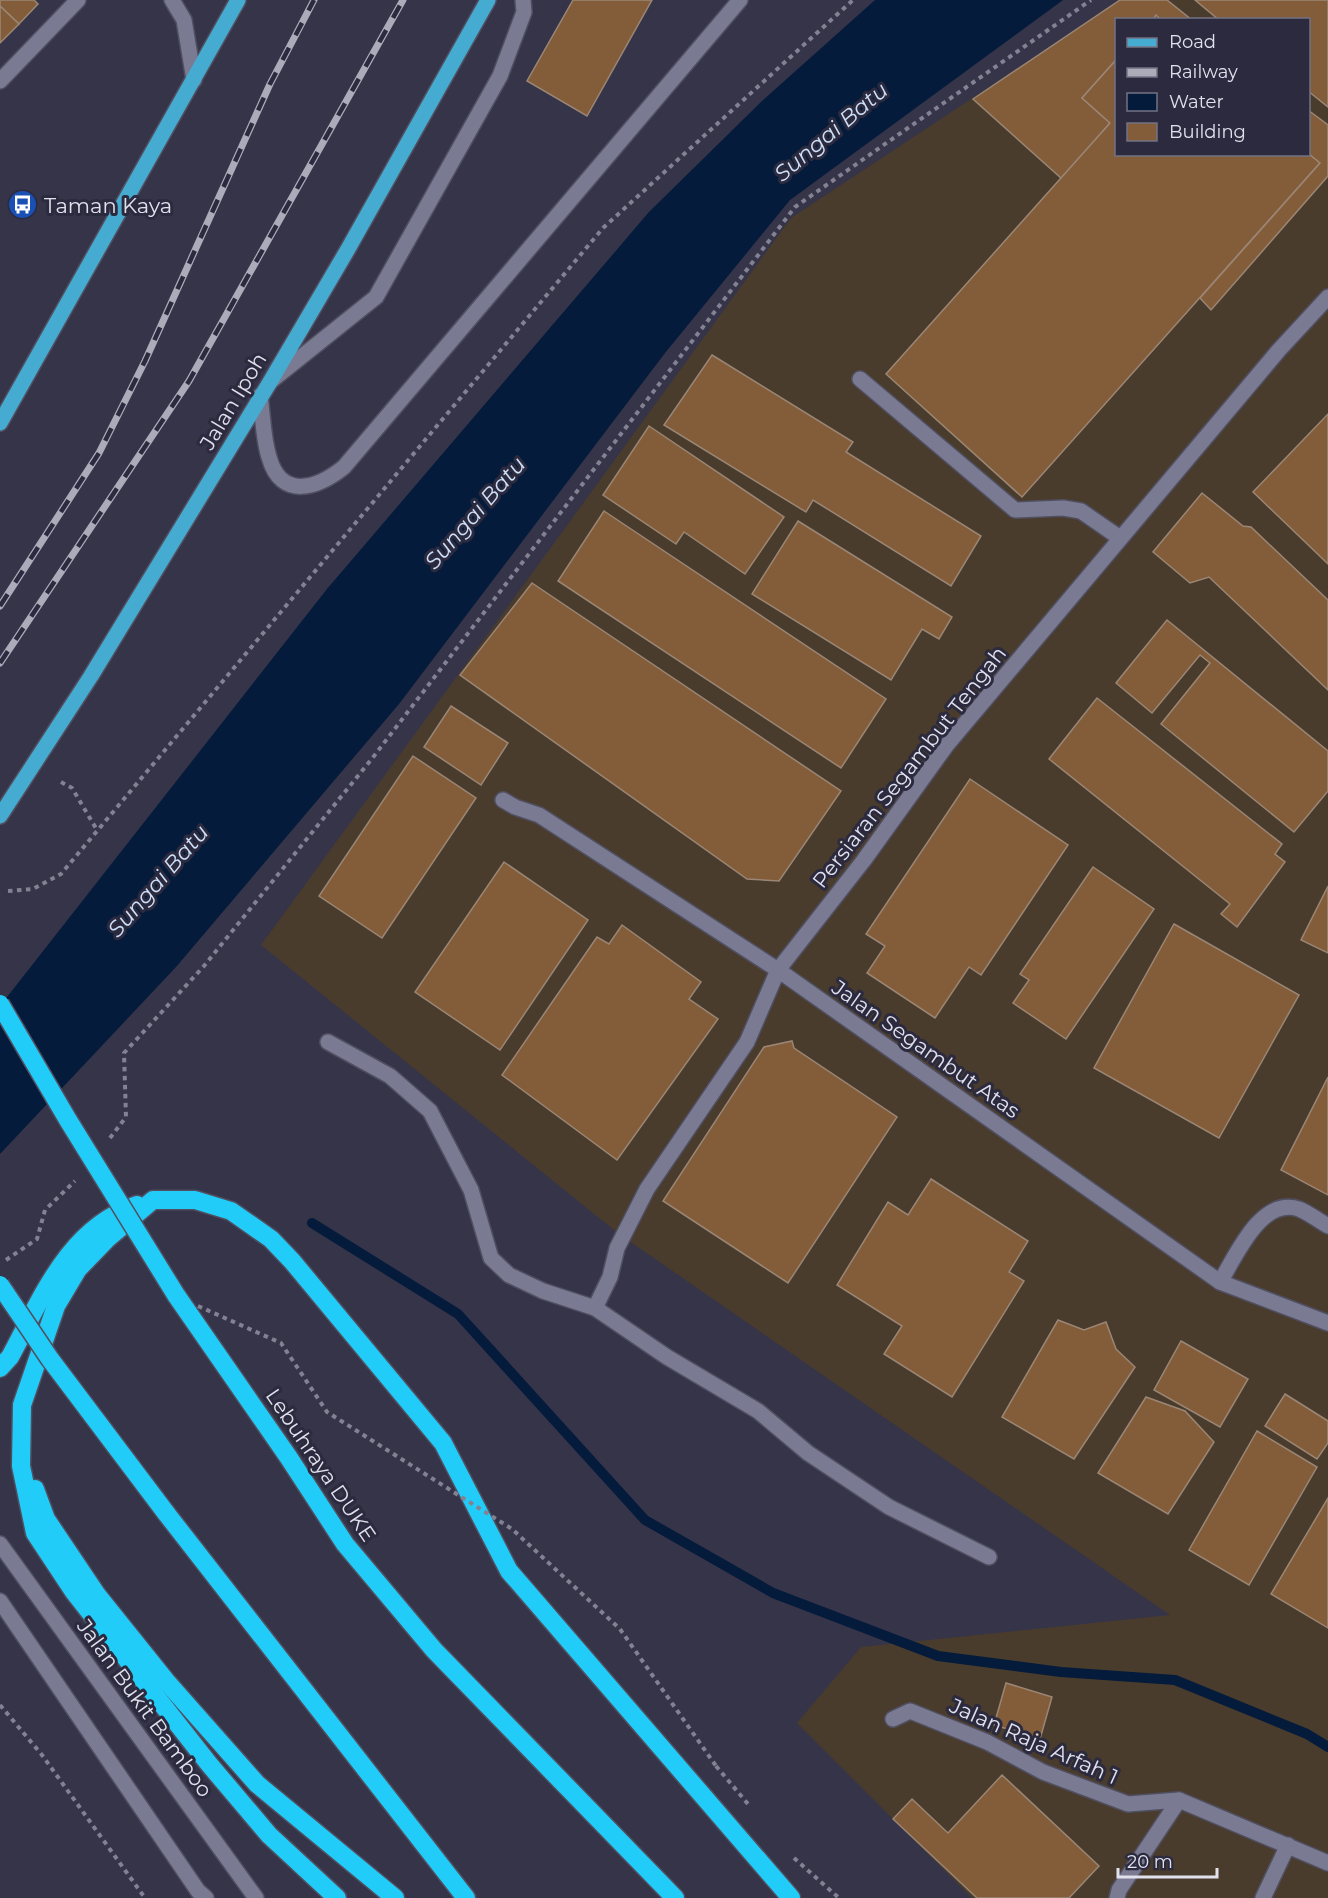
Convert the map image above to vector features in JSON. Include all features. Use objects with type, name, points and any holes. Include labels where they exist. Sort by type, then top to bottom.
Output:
[{"type":"highway","name":"Lebuhraya DUKE","points":[[0,1004],[68,1120],[176,1295],[289,1458],[345,1544],[434,1650],[675,1898]]},
{"type":"highway","points":[[0,1368],[9,1357],[63,1260],[88,1233],[112,1216],[153,1200],[195,1200],[231,1211],[271,1239],[292,1261],[443,1443],[510,1571],[791,1898]]},
{"type":"highway","points":[[153,1200],[115,1232],[78,1269],[56,1306],[22,1405],[21,1466],[35,1533],[74,1592],[209,1764],[269,1835],[337,1898]]},
{"type":"highway","points":[[0,1285],[50,1359],[166,1513],[466,1898]]},
{"type":"highway","points":[[22,1405],[23,1447],[33,1485],[46,1518],[97,1595],[166,1681],[257,1784],[396,1898]]},
{"type":"main road","points":[[0,423],[238,0]]},
{"type":"main road","name":"Jalan Ipoh","points":[[0,816],[91,676],[270,382],[348,249],[488,0]]},
{"type":"street","points":[[1,78],[78,0]]},
{"type":"street","points":[[172,0],[184,20],[194,80]]},
{"type":"street","points":[[270,382],[376,297],[500,76],[524,12],[523,0]]},
{"type":"street","points":[[260,396],[269,459],[280,476],[294,487],[309,488],[329,479],[351,458],[740,0]]},
{"type":"street","name":"Persiaran Segambut Tengah","points":[[595,1308],[610,1277],[617,1248],[647,1189],[747,1042],[778,970],[864,860],[946,746],[1279,350],[1328,297]]},
{"type":"street","points":[[860,379],[1015,510],[1064,508],[1082,510],[1120,538]]},
{"type":"street","name":"Jalan Segambut Atas","points":[[503,800],[514,807],[539,815],[778,970],[1220,1282],[1328,1323]]},
{"type":"street","points":[[328,1042],[390,1076],[430,1111],[471,1190],[491,1258],[518,1279],[543,1291],[595,1308],[667,1357],[758,1411],[808,1453],[889,1507],[988,1557]]},
{"type":"street","points":[[1220,1282],[1259,1220],[1276,1208],[1298,1209],[1328,1226]]},
{"type":"street","name":"Jalan Bukit Bamboo","points":[[0,1544],[256,1898]]},
{"type":"street","points":[[0,1601],[198,1891],[206,1898]]},
{"type":"street","name":"Jalan Raja Arfah 1","points":[[893,1719],[910,1711],[923,1715],[987,1742],[1043,1772],[1128,1804],[1179,1800],[1328,1863]]},
{"type":"street","points":[[1118,1898],[1119,1890],[1179,1800]]},
{"type":"street","points":[[1263,1898],[1288,1845]]},
{"type":"path","points":[[8,891],[33,889],[54,878],[97,830],[603,228],[853,0]]},
{"type":"path","points":[[106,1144],[126,1117],[124,1053],[204,966],[374,756],[795,207],[1091,0]]},
{"type":"path","points":[[61,782],[72,788],[97,830]]},
{"type":"path","points":[[0,1263],[37,1239],[45,1210],[77,1179]]},
{"type":"path","points":[[176,1295],[281,1343],[327,1412],[512,1529],[620,1629],[716,1766],[752,1809]]},
{"type":"path","points":[[0,1705],[42,1755],[86,1820],[145,1898]]},
{"type":"path","points":[[788,1851],[839,1898]]},
{"type":"shaded area","points":[[1121,0],[1328,0],[1328,1898],[972,1898],[797,1723],[861,1647],[1170,1615],[619,1234],[261,945],[791,218]]},
{"type":"water","name":"Sungai Batu","points":[[875,0],[1063,0],[790,200],[665,353],[399,704],[176,967],[0,1154],[0,1006],[327,589],[649,212],[762,101]]},
{"type":"building","points":[[0,0],[34,0],[38,4],[19,24],[0,6]]},
{"type":"building","points":[[573,0],[652,0],[587,116],[527,81]]},
{"type":"building","points":[[1120,0],[1167,0],[1190,18],[1159,18],[1156,15],[1154,18],[1115,18],[1115,61],[1082,98],[1110,123],[1062,179],[973,99]]},
{"type":"building","points":[[1195,0],[1328,0],[1328,107],[1310,93],[1310,18],[1217,18]]},
{"type":"building","points":[[0,6],[19,24],[0,43]]},
{"type":"building","points":[[1115,61],[1115,156],[1310,155],[1320,163],[1022,497],[886,374],[1110,123],[1082,98]]},
{"type":"building","points":[[1310,112],[1328,125],[1328,176],[1211,310],[1200,298],[1320,163],[1310,155]]},
{"type":"building","points":[[712,355],[853,442],[846,452],[981,536],[951,586],[813,500],[806,512],[664,425]]},
{"type":"building","points":[[1328,414],[1328,564],[1253,492]]},
{"type":"building","points":[[649,426],[784,517],[745,574],[684,532],[676,544],[603,495]]},
{"type":"building","points":[[1202,493],[1243,526],[1251,527],[1328,600],[1328,690],[1209,577],[1190,583],[1153,552]]},
{"type":"building","points":[[604,511],[886,699],[841,768],[558,581]]},
{"type":"building","points":[[798,521],[952,617],[939,639],[922,629],[891,680],[752,594]]},
{"type":"building","points":[[532,583],[841,791],[779,881],[747,879],[460,675]]},
{"type":"building","points":[[1167,620],[1328,751],[1328,791],[1294,832],[1161,724],[1210,663],[1200,655],[1152,713],[1116,683]]},
{"type":"building","points":[[1097,698],[1282,844],[1275,854],[1285,862],[1237,927],[1221,914],[1230,904],[1049,759]]},
{"type":"building","points":[[451,706],[508,743],[481,785],[424,747]]},
{"type":"building","points":[[413,756],[476,798],[382,938],[319,896]]},
{"type":"building","points":[[970,779],[1068,845],[981,975],[969,967],[935,1018],[867,973],[885,946],[866,934]]},
{"type":"building","points":[[504,862],[588,920],[500,1050],[415,992]]},
{"type":"building","points":[[1093,867],[1154,909],[1066,1039],[1013,1003],[1029,980],[1020,974]]},
{"type":"building","points":[[1328,886],[1328,953],[1301,940]]},
{"type":"building","points":[[1174,924],[1299,995],[1219,1138],[1094,1068]]},
{"type":"building","points":[[622,925],[701,982],[689,999],[718,1019],[617,1160],[502,1075],[597,937],[609,944]]},
{"type":"building","points":[[792,1041],[794,1048],[897,1117],[788,1283],[663,1201],[764,1047]]},
{"type":"building","points":[[1328,1077],[1328,1195],[1281,1170]]},
{"type":"building","points":[[931,1179],[1028,1241],[1009,1272],[1024,1281],[952,1397],[884,1354],[902,1326],[837,1285],[888,1202],[908,1215]]},
{"type":"building","points":[[1058,1320],[1084,1330],[1106,1322],[1116,1349],[1135,1367],[1074,1459],[1002,1417]]},
{"type":"building","points":[[1181,1341],[1248,1379],[1220,1427],[1154,1390]]},
{"type":"building","points":[[1285,1394],[1328,1421],[1328,1443],[1317,1459],[1265,1426]]},
{"type":"building","points":[[1146,1397],[1185,1411],[1214,1442],[1168,1514],[1098,1473]]},
{"type":"building","points":[[1257,1431],[1317,1467],[1249,1585],[1189,1550]]},
{"type":"building","points":[[1328,1498],[1328,1628],[1271,1594]]},
{"type":"building","points":[[1006,1683],[1052,1697],[1040,1739],[994,1725]]},
{"type":"building","points":[[1002,1775],[1099,1866],[1069,1898],[977,1898],[893,1819],[912,1799],[948,1833]]},
{"type":"waterway","points":[[312,1223],[458,1314],[645,1520],[773,1593],[938,1656],[1061,1672],[1175,1680],[1307,1734],[1328,1747]]},
{"type":"railway","points":[[0,606],[99,453],[145,361],[270,84],[314,0]]},
{"type":"railway","points":[[0,663],[189,381],[403,0]]},
{"type":"place","name":"Taman Kaya","points":[[23,205]]}]
